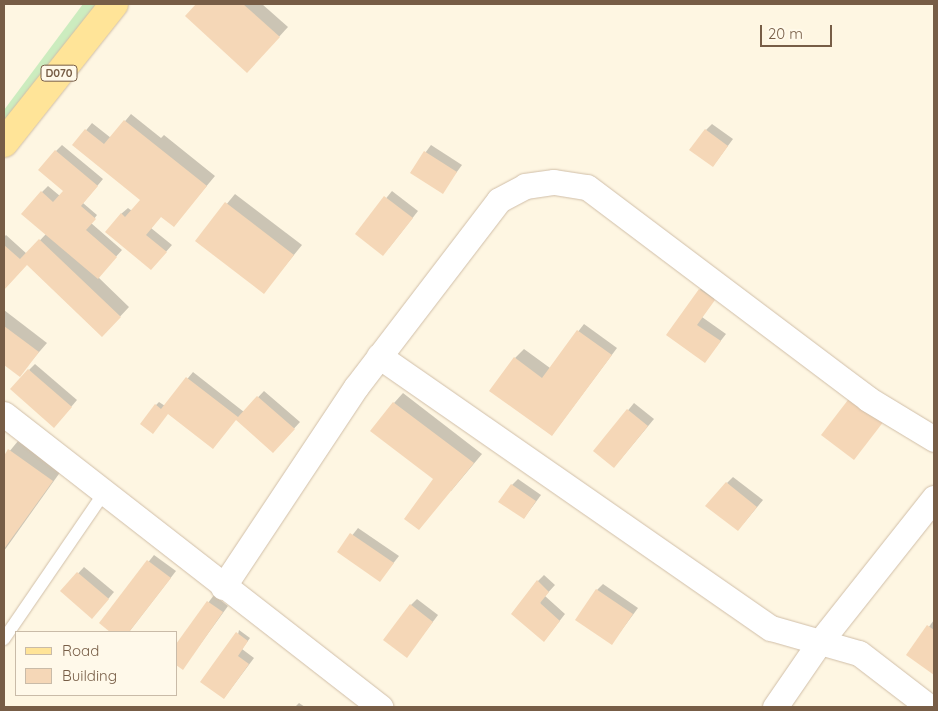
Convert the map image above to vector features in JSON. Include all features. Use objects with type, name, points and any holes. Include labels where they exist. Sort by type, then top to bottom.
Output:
[{"type":"main road","name":"D070","points":[[4,143],[114,4]]},
{"type":"street","points":[[223,586],[379,356],[499,200],[524,186],[554,182],[587,187],[868,399],[934,439]]},
{"type":"street","points":[[379,356],[771,628],[859,653],[929,707]]},
{"type":"street","points":[[4,414],[380,707]]},
{"type":"street","points":[[775,707],[819,643],[934,498]]},
{"type":"lane","points":[[4,640],[104,493]]},
{"type":"green space","points":[[83,4],[97,4],[4,124],[4,110]]},
{"type":"building","points":[[196,4],[243,4],[280,37],[247,73],[185,16]]},
{"type":"building","points":[[124,120],[207,186],[174,227],[161,217],[146,235],[167,252],[151,270],[105,232],[121,213],[125,217],[140,200],[72,145],[85,129],[104,144]]},
{"type":"building","points":[[705,129],[728,146],[713,167],[689,150]]},
{"type":"building","points":[[55,150],[98,186],[81,206],[96,219],[86,230],[117,257],[98,279],[21,214],[41,191],[53,202],[63,191],[38,170]]},
{"type":"building","points":[[424,151],[457,172],[443,194],[410,173]]},
{"type":"building","points":[[384,196],[413,218],[383,256],[355,234]]},
{"type":"building","points":[[225,202],[294,255],[264,294],[195,241]]},
{"type":"building","points":[[39,239],[121,317],[102,337],[27,265],[4,290],[4,245],[20,259]]},
{"type":"building","points":[[699,289],[715,300],[697,325],[721,341],[705,363],[666,335]]},
{"type":"building","points":[[4,326],[39,352],[20,377],[4,365]]},
{"type":"building","points":[[577,330],[612,355],[552,436],[489,391],[514,357],[542,378]]},
{"type":"building","points":[[28,369],[72,407],[54,428],[10,389]]},
{"type":"building","points":[[186,377],[238,417],[257,396],[295,429],[273,453],[236,420],[213,449],[168,414],[153,434],[140,424],[155,404],[161,409]]},
{"type":"building","points":[[851,396],[884,421],[854,460],[821,435]]},
{"type":"building","points":[[393,402],[474,463],[419,530],[404,519],[433,479],[370,431]]},
{"type":"building","points":[[627,409],[648,426],[614,468],[593,451]]},
{"type":"building","points":[[8,449],[53,481],[4,549],[4,456]]},
{"type":"building","points":[[726,482],[757,507],[738,531],[705,506]]},
{"type":"building","points":[[511,484],[536,501],[524,519],[498,502]]},
{"type":"building","points":[[350,533],[394,563],[380,582],[337,552]]},
{"type":"building","points":[[147,560],[171,578],[130,631],[109,631],[99,623]]},
{"type":"building","points":[[77,572],[109,599],[92,619],[60,591]]},
{"type":"building","points":[[537,580],[549,592],[540,603],[560,621],[544,642],[511,614]]},
{"type":"building","points":[[596,589],[633,614],[612,645],[575,620]]},
{"type":"building","points":[[207,601],[223,612],[183,670],[178,666],[178,641]]},
{"type":"building","points":[[410,604],[433,622],[407,658],[383,640]]},
{"type":"building","points":[[927,625],[934,630],[934,675],[906,655]]},
{"type":"building","points":[[236,632],[248,641],[238,656],[249,664],[224,699],[200,682]]}]
